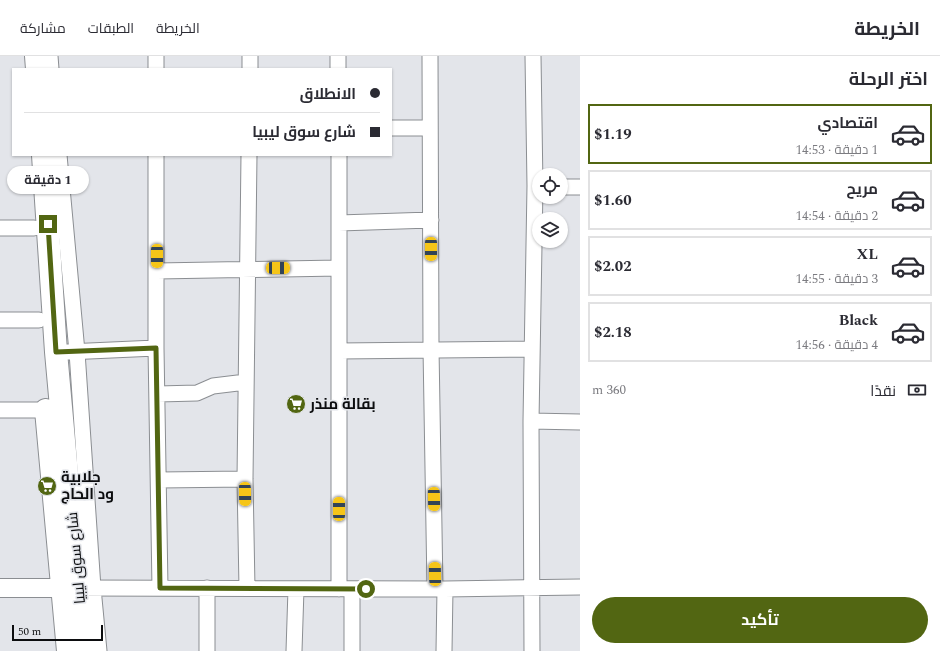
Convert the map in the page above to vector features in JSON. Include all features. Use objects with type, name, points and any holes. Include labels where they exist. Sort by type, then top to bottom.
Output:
[{"type":"main road","points":[[22,56],[23,68]]},
{"type":"main road","points":[[36,56],[37,68]]},
{"type":"main road","name":"شارع سوق ليبيا","points":[[29,156],[38,320],[46,410],[78,588],[68,651]]},
{"type":"main road","name":"شارع سوق ليبيا","points":[[43,156],[66,352],[78,588],[83,651]]},
{"type":"street","points":[[50,56],[51,68]]},
{"type":"street","points":[[156,56],[156,68]]},
{"type":"street","points":[[250,56],[250,68]]},
{"type":"street","points":[[338,56],[338,68]]},
{"type":"street","points":[[430,56],[431,348],[440,589],[444,651]]},
{"type":"street","points":[[533,56],[536,168]]},
{"type":"street","points":[[392,128],[430,128]]},
{"type":"street","points":[[59,156],[66,352],[156,348]]},
{"type":"street","points":[[156,156],[156,348],[158,394],[160,588]]},
{"type":"street","points":[[247,588],[245,479],[249,156]]},
{"type":"street","points":[[339,156],[339,351],[346,589],[352,651]]},
{"type":"street","points":[[568,187],[580,187]]},
{"type":"street","points":[[532,651],[530,588],[530,421],[536,204]]},
{"type":"street","points":[[339,223],[431,220]]},
{"type":"street","points":[[0,228],[34,228]]},
{"type":"street","points":[[157,271],[248,268],[339,268]]},
{"type":"street","points":[[0,320],[38,320]]},
{"type":"street","points":[[339,351],[431,348],[532,348]]},
{"type":"street","points":[[158,394],[197,393],[212,386],[246,382]]},
{"type":"street","points":[[0,410],[46,410]]},
{"type":"street","points":[[530,421],[580,422]]},
{"type":"street","points":[[158,480],[245,479]]},
{"type":"street","points":[[0,588],[440,589],[580,587]]},
{"type":"street","points":[[78,588],[99,651]]},
{"type":"street","points":[[206,651],[207,588]]},
{"type":"street","points":[[294,651],[296,589]]},
{"type":"place","name":"بقالة منذر","points":[[296,404]]},
{"type":"place","name":"جلابية ود الحاج","points":[[47,486]]},
{"type":"route","points":[[48,224],[56,352],[156,348],[158,394],[160,588],[366,589]]}]
